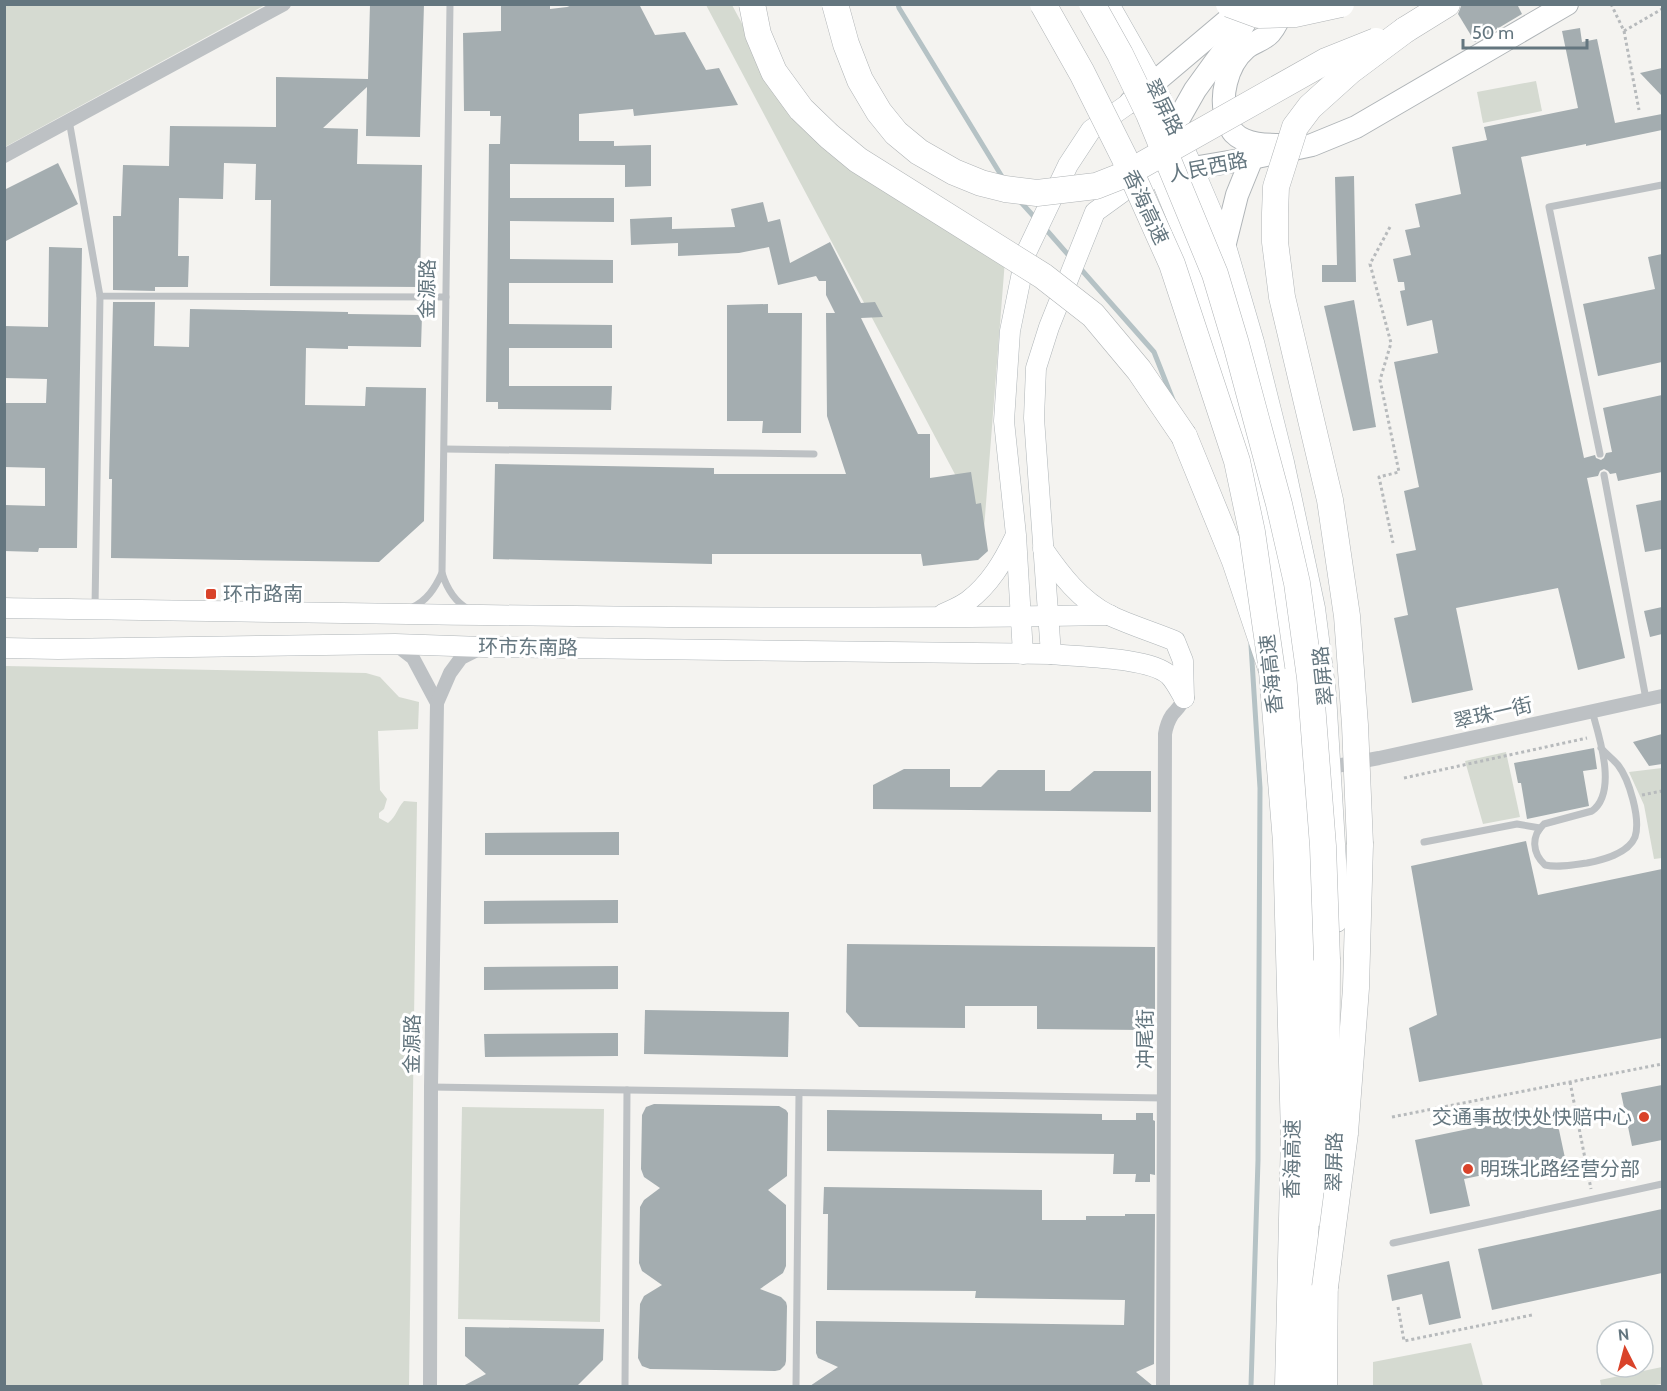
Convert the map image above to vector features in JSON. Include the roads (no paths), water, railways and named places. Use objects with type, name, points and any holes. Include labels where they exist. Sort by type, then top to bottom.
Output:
[{"type":"highway","points":[[752,4],[758,34],[774,72],[801,109],[858,160],[1043,276],[1093,315],[1139,370],[1184,436],[1235,561],[1272,671]]},
{"type":"highway","points":[[836,4],[846,44],[860,80],[879,112],[896,133],[919,152],[954,172],[981,183],[1037,193],[1096,186],[1124,175],[1326,61],[1405,30]]},
{"type":"highway","name":"香海高速","points":[[1043,4],[1082,73],[1124,157],[1172,264],[1237,460],[1252,532],[1272,671],[1286,842],[1294,1136],[1288,1386]]},
{"type":"highway","name":"香海高速","points":[[1092,4],[1120,54],[1149,114],[1215,274],[1262,437],[1297,583],[1310,678],[1323,846],[1327,960],[1324,1386]]},
{"type":"highway","points":[[1229,4],[1259,15],[1295,14],[1341,4]]},
{"type":"highway","points":[[1325,1287],[1346,1133],[1356,988],[1360,844],[1355,725],[1347,616],[1330,500],[1282,297],[1275,242],[1276,187],[1295,127],[1310,107],[1350,71],[1405,30],[1447,4]]},
{"type":"main road","name":"翠屏路","points":[[1080,4],[1131,102],[1192,255],[1232,383],[1272,551],[1298,777],[1306,904],[1310,1022],[1306,1386]]},
{"type":"main road","name":"翠屏路","points":[[1108,4],[1154,83],[1225,243],[1254,342],[1284,462],[1315,608],[1326,694],[1338,894],[1332,1386]]},
{"type":"main road","points":[[1023,654],[1016,535],[1004,421],[1010,331],[1026,253],[1068,165],[1091,130],[1131,102],[1247,4]]},
{"type":"main road","points":[[1160,177],[1174,127],[1196,90],[1257,4]]},
{"type":"main road","points":[[1285,4],[1279,20],[1268,35],[1246,48],[1233,65],[1224,89],[1224,111],[1234,133],[1246,141],[1268,145],[1312,145]]},
{"type":"main road","name":"人民西路","points":[[1051,654],[1034,418],[1036,369],[1048,327],[1095,212],[1124,191],[1160,177],[1193,168],[1312,145],[1356,127],[1567,4]]},
{"type":"main road","points":[[1225,243],[1237,195],[1252,158]]},
{"type":"main road","points":[[937,617],[966,602],[989,581],[1016,535]]},
{"type":"main road","points":[[1043,549],[1059,572],[1090,603],[1110,615],[1174,641],[1183,661],[1184,698]]},
{"type":"main road","name":"环市东南路","points":[[4,608],[488,615],[937,617],[1110,615]]},
{"type":"main road","name":"环市东南路","points":[[4,648],[395,644],[1051,654],[1152,665],[1169,675],[1184,698]]},
{"type":"street","points":[[4,156],[284,4]]},
{"type":"street","points":[[395,644],[413,658],[437,703]]},
{"type":"street","points":[[437,703],[450,673],[461,658],[483,647]]},
{"type":"street","name":"翠珠一街","points":[[1331,767],[1379,759],[1662,696]]},
{"type":"street","name":"冲尾街","points":[[1163,1386],[1165,734],[1167,724],[1179,709],[1184,698]]},
{"type":"street","name":"金源路","points":[[430,1386],[431,1087],[437,703]]},
{"type":"lane","name":"金源路","points":[[442,573],[450,4]]},
{"type":"lane","points":[[69,120],[100,296],[95,609]]},
{"type":"lane","points":[[1600,454],[1549,207],[1662,185]]},
{"type":"lane","points":[[100,296],[446,297]]},
{"type":"lane","points":[[444,449],[814,453]]},
{"type":"lane","points":[[1604,475],[1646,699]]},
{"type":"lane","points":[[394,614],[418,605],[438,583],[442,573]]},
{"type":"lane","points":[[442,573],[449,592],[456,601],[475,612],[488,615]]},
{"type":"lane","points":[[1592,711],[1598,735],[1601,748],[1604,760],[1605,778],[1600,801],[1592,811],[1545,824],[1540,828],[1534,841],[1539,859],[1545,865],[1551,867],[1604,859],[1627,848],[1635,837],[1636,823],[1628,785],[1619,766],[1601,748]]},
{"type":"lane","points":[[1424,842],[1518,824],[1540,828]]},
{"type":"lane","points":[[431,1087],[1164,1098]]},
{"type":"lane","points":[[625,1386],[627,1090]]},
{"type":"lane","points":[[796,1386],[799,1093]]},
{"type":"lane","points":[[1393,1243],[1662,1184]]},
{"type":"waterway","points":[[898,4],[1004,180]]},
{"type":"waterway","points":[[1019,200],[1037,220]]},
{"type":"waterway","points":[[1043,226],[1071,258]]},
{"type":"waterway","points":[[1079,267],[1154,352],[1173,400]]},
{"type":"waterway","points":[[1251,645],[1260,788],[1258,1160],[1251,1386]]},
{"type":"place","name":"环市路南","points":[[211,594]]},
{"type":"place","name":"交通事故快处快赔中心","points":[[1644,1117]]},
{"type":"place","name":"明珠北路经营分部","points":[[1468,1169]]}]
